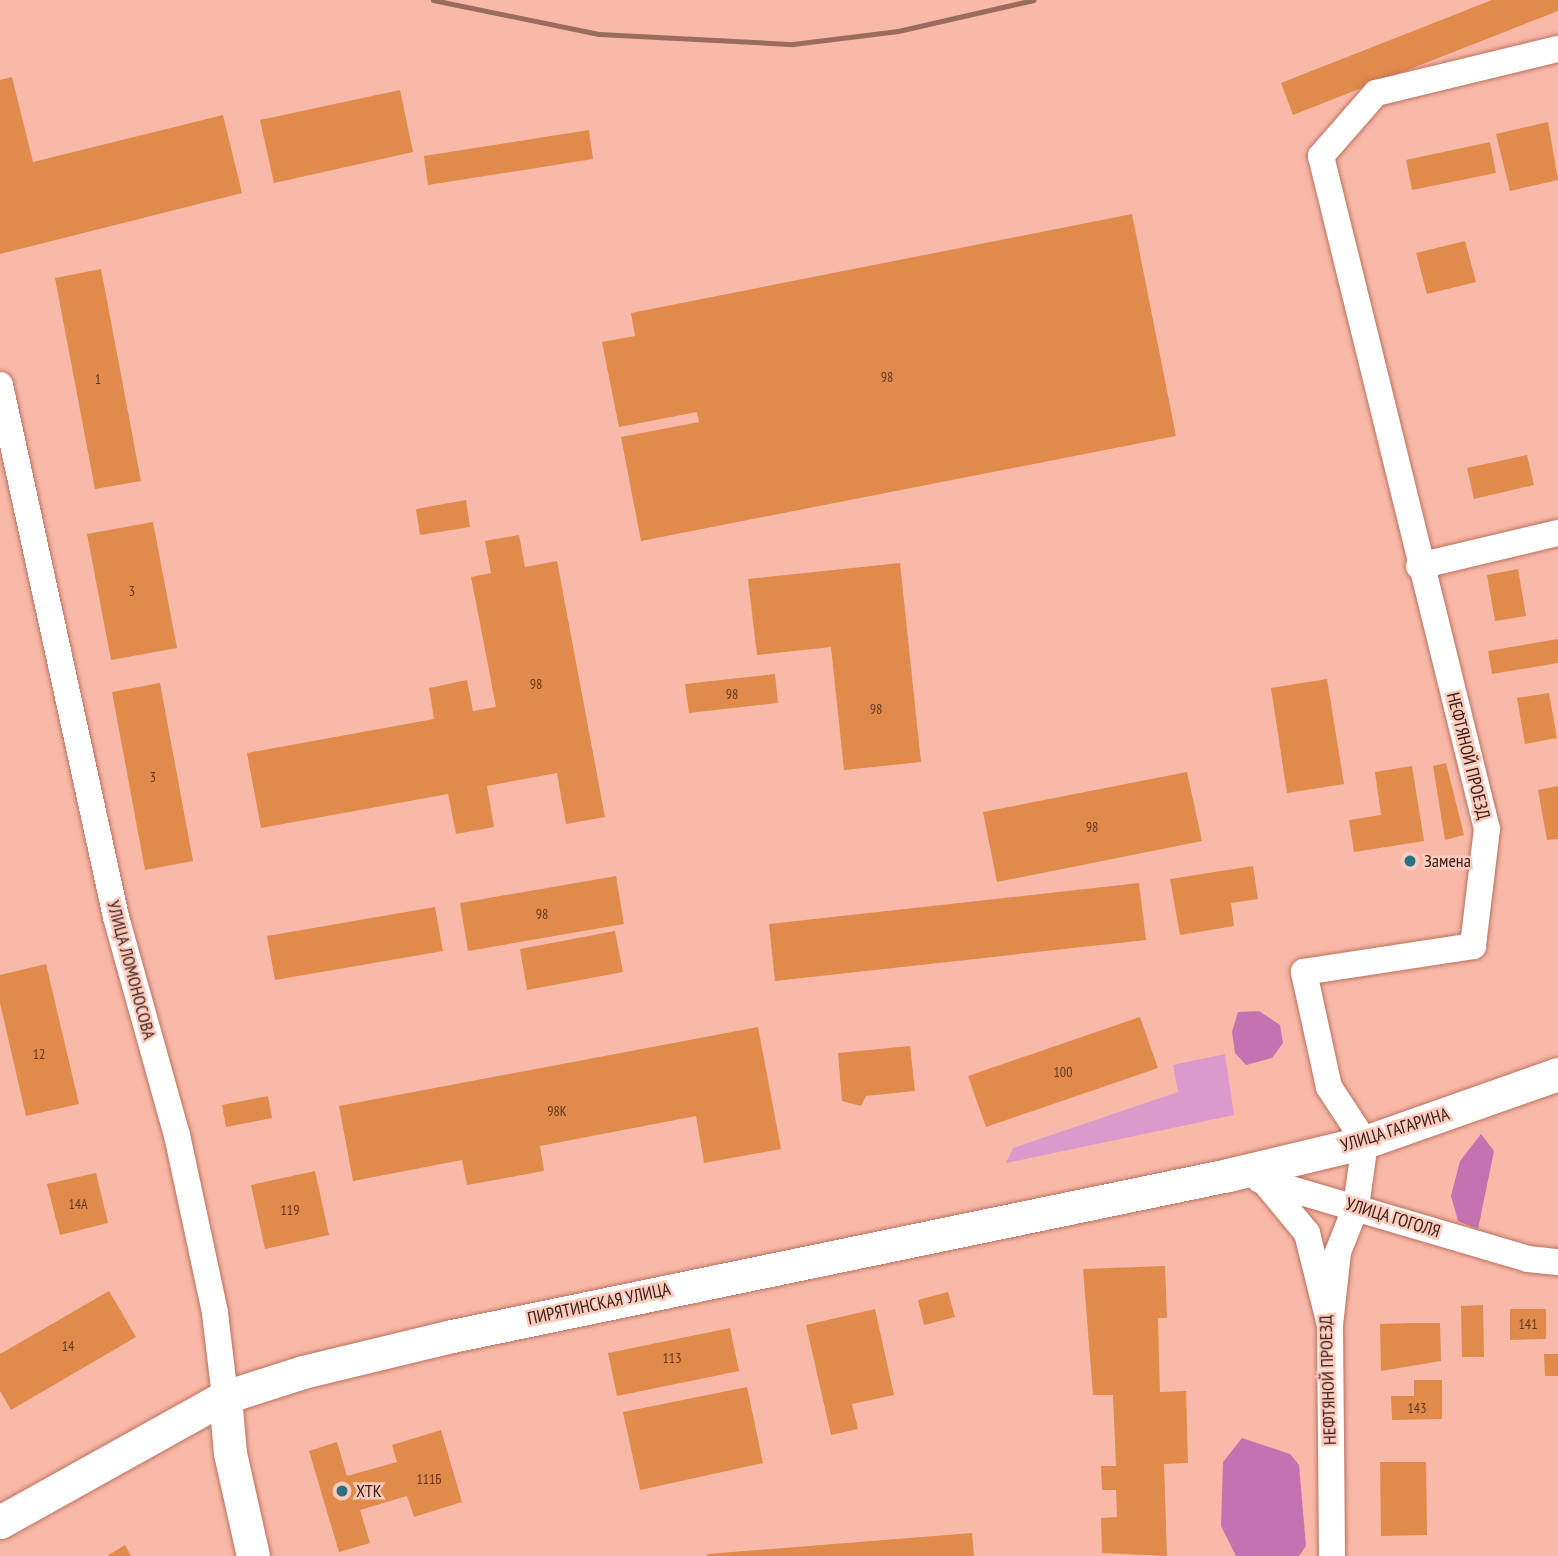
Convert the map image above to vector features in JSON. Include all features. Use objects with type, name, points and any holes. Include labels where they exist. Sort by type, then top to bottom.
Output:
[{"type":"street","name":"НЕФТЯНОЙ ПРОЕЗД","points":[[1364,1142],[1329,1087],[1304,972],[1474,946],[1486,830],[1419,566],[1321,156],[1376,93],[1558,49]]},
{"type":"street","name":"УЛИЦА ЛОМОНОСОВА","points":[[0,385],[116,917],[177,1135],[215,1313],[230,1453],[253,1556]]},
{"type":"street","points":[[1419,566],[1558,533]]},
{"type":"street","name":"УЛИЦА ГАГАРИНА","points":[[1228,1175],[1364,1142],[1558,1074]]},
{"type":"street","points":[[1330,1325],[1338,1252],[1356,1207],[1364,1142]]},
{"type":"street","name":"ПИРЯТИНСКАЯ УЛИЦА","points":[[0,1522],[225,1397],[452,1336],[1228,1175]]},
{"type":"street","name":"УЛИЦА ГОГОЛЯ","points":[[1228,1175],[1263,1180],[1528,1259],[1558,1262]]},
{"type":"street","name":"НЕФТЯНОЙ ПРОЕЗД","points":[[1263,1180],[1307,1233],[1330,1325],[1332,1556]]},
{"type":"shaded area","points":[[1259,1011],[1280,1025],[1283,1043],[1272,1058],[1246,1065],[1235,1053],[1232,1032],[1238,1012]]},
{"type":"shaded area","points":[[1225,1054],[1234,1115],[1006,1163],[1013,1148],[1178,1092],[1173,1065]]},
{"type":"shaded area","points":[[1481,1134],[1494,1151],[1478,1229],[1458,1221],[1451,1196],[1460,1161]]},
{"type":"shaded area","points":[[1242,1438],[1290,1454],[1299,1465],[1306,1546],[1299,1556],[1236,1556],[1221,1526],[1223,1462]]},
{"type":"building","points":[[1492,0],[1558,0],[1558,11],[1293,115],[1281,83]]},
{"type":"building","points":[[12,77],[33,162],[223,115],[242,193],[0,254],[0,80]]},
{"type":"building","points":[[400,90],[413,152],[274,183],[260,120]]},
{"type":"building","points":[[1548,122],[1558,180],[1510,191],[1496,134]]},
{"type":"building","points":[[589,130],[593,159],[428,185],[424,156]]},
{"type":"building","points":[[1490,142],[1496,173],[1412,190],[1406,160]]},
{"type":"building","points":[[1132,214],[1176,436],[641,541],[621,437],[699,422],[697,412],[619,427],[602,342],[635,336],[631,313]]},
{"type":"building","points":[[1465,241],[1476,282],[1427,294],[1416,253]]},
{"type":"building","points":[[101,269],[141,481],[95,489],[55,278]]},
{"type":"building","points":[[1527,455],[1534,485],[1474,499],[1467,468]]},
{"type":"building","points":[[466,500],[470,527],[420,535],[416,509]]},
{"type":"building","points":[[153,522],[177,648],[111,660],[87,534]]},
{"type":"building","points":[[519,535],[525,567],[557,561],[605,817],[566,824],[557,773],[487,786],[494,827],[456,834],[448,794],[261,828],[247,753],[434,719],[429,688],[467,680],[473,711],[496,707],[471,577],[491,573],[485,541]]},
{"type":"building","points":[[900,563],[921,762],[844,770],[831,647],[757,655],[748,579]]},
{"type":"building","points":[[1518,569],[1526,616],[1495,621],[1487,575]]},
{"type":"building","points":[[1558,639],[1558,663],[1492,674],[1488,651]]},
{"type":"building","points":[[775,674],[778,703],[689,713],[685,684]]},
{"type":"building","points":[[1327,679],[1344,784],[1287,793],[1271,688]]},
{"type":"building","points":[[160,683],[193,861],[145,870],[112,692]]},
{"type":"building","points":[[1549,693],[1557,738],[1525,744],[1517,698]]},
{"type":"building","points":[[1446,763],[1464,835],[1445,840],[1433,766]]},
{"type":"building","points":[[1412,766],[1424,841],[1354,852],[1349,820],[1381,815],[1375,772]]},
{"type":"building","points":[[1187,772],[1202,841],[997,882],[983,812]]},
{"type":"building","points":[[1558,786],[1558,839],[1547,840],[1538,790]]},
{"type":"building","points":[[1253,866],[1258,899],[1231,903],[1234,926],[1180,935],[1170,879]]},
{"type":"building","points":[[616,876],[624,924],[468,951],[460,903]]},
{"type":"building","points":[[1139,883],[1146,940],[775,981],[769,924]]},
{"type":"building","points":[[435,907],[443,951],[275,980],[267,936]]},
{"type":"building","points":[[615,931],[623,972],[527,990],[520,949]]},
{"type":"building","points":[[46,964],[79,1104],[26,1116],[0,1003],[0,975]]},
{"type":"building","points":[[1140,1017],[1158,1068],[986,1127],[968,1076]]},
{"type":"building","points":[[758,1027],[781,1149],[704,1163],[696,1116],[540,1146],[544,1171],[467,1185],[462,1160],[353,1181],[339,1106]]},
{"type":"building","points":[[910,1046],[915,1091],[866,1096],[861,1106],[842,1101],[838,1053]]},
{"type":"building","points":[[268,1096],[272,1118],[226,1127],[222,1105]]},
{"type":"building","points":[[315,1171],[329,1235],[265,1249],[251,1185]]},
{"type":"building","points":[[96,1173],[108,1223],[60,1235],[47,1184]]},
{"type":"building","points":[[1165,1266],[1167,1318],[1158,1318],[1160,1392],[1186,1391],[1188,1463],[1164,1464],[1167,1556],[1102,1553],[1101,1518],[1117,1517],[1116,1490],[1102,1490],[1101,1466],[1116,1466],[1113,1395],[1093,1395],[1083,1269]]},
{"type":"building","points":[[109,1291],[136,1337],[11,1410],[0,1391],[0,1354]]},
{"type":"building","points":[[948,1292],[955,1317],[924,1325],[918,1300]]},
{"type":"building","points":[[1483,1305],[1484,1357],[1462,1357],[1461,1306]]},
{"type":"building","points":[[875,1309],[894,1395],[852,1404],[858,1429],[831,1435],[806,1325]]},
{"type":"building","points":[[1510,1309],[1546,1309],[1546,1339],[1510,1340]]},
{"type":"building","points":[[1440,1323],[1441,1361],[1381,1371],[1380,1324]]},
{"type":"building","points":[[730,1328],[739,1371],[617,1396],[608,1353]]},
{"type":"building","points":[[1544,1354],[1558,1354],[1558,1376],[1545,1376]]},
{"type":"building","points":[[1414,1380],[1442,1380],[1442,1419],[1392,1420],[1391,1396],[1414,1396]]},
{"type":"building","points":[[747,1387],[763,1463],[640,1490],[623,1412]]},
{"type":"building","points":[[441,1430],[462,1502],[414,1517],[407,1496],[360,1510],[370,1543],[339,1552],[309,1451],[337,1442],[347,1476],[397,1462],[392,1445]]},
{"type":"building","points":[[1380,1462],[1426,1462],[1427,1535],[1381,1536]]},
{"type":"building","points":[[972,1533],[974,1556],[707,1556],[707,1554]]},
{"type":"building","points":[[125,1545],[131,1556],[107,1556]]},
{"type":"railway","points":[[433,0],[599,34],[793,44],[898,31],[1033,0]]},
{"type":"place","name":"Замена","points":[[1410,861]]},
{"type":"place","name":"ХТК","points":[[342,1491]]}]
